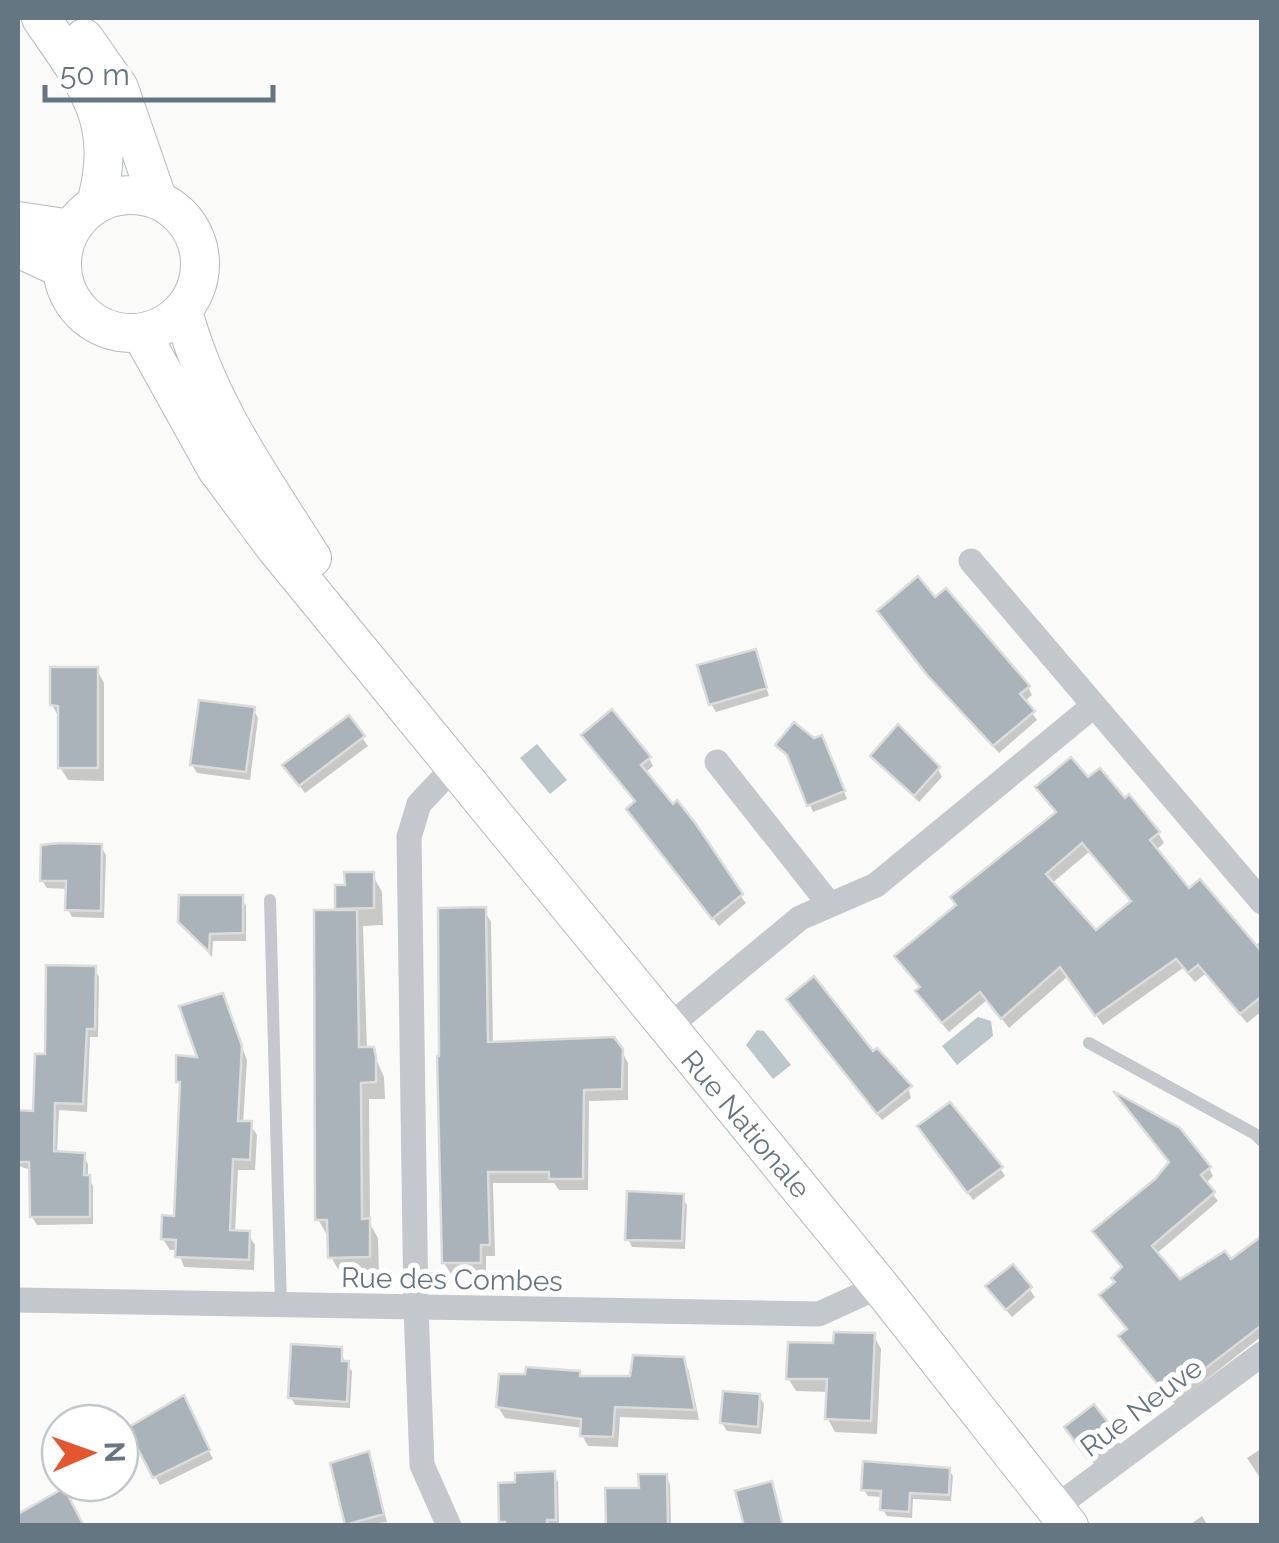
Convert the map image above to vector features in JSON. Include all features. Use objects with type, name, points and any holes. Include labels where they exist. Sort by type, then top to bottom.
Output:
[{"type":"main road","points":[[41,18],[90,90],[105,135],[103,178],[65,241],[65,287],[88,318],[122,333],[142,333],[171,322],[182,311],[198,284],[200,253],[188,224],[158,198],[119,88],[70,18]]},
{"type":"main road","points":[[18,221],[83,216],[120,195],[158,198]]},
{"type":"main road","points":[[18,248],[62,268]]},
{"type":"main road","name":"Rue Nationale","points":[[182,311],[198,364],[242,452],[419,725]]},
{"type":"main road","name":"Rue Nationale","points":[[142,333],[216,468],[419,725],[880,1286],[1062,1516]]},
{"type":"street","points":[[971,562],[1262,902]]},
{"type":"street","points":[[667,1028],[800,918],[876,885],[1092,707]]},
{"type":"street","points":[[717,762],[830,905]]},
{"type":"street","points":[[448,1526],[422,1465],[409,836],[419,804],[454,767]]},
{"type":"street","name":"Rue des Combes","points":[[18,1300],[819,1314],[880,1286]]},
{"type":"street","name":"Rue Neuve","points":[[1062,1516],[1262,1354]]},
{"type":"lane","points":[[270,900],[281,1306]]},
{"type":"lane","points":[[1088,1043],[1262,1141]]},
{"type":"shaded area","points":[[537,744],[567,780],[550,794],[520,758]]},
{"type":"shaded area","points":[[978,1017],[991,1021],[993,1036],[957,1065],[942,1046]]},
{"type":"shaded area","points":[[757,1030],[764,1031],[791,1065],[773,1079],[746,1045]]},
{"type":"building","points":[[918,576],[935,597],[946,588],[1030,686],[1020,694],[1035,711],[993,746],[927,675],[877,611]]},
{"type":"building","points":[[756,649],[767,688],[709,705],[697,665]]},
{"type":"building","points":[[50,667],[98,667],[98,768],[58,768],[58,706],[50,705]]},
{"type":"building","points":[[199,700],[255,707],[246,772],[190,765]]},
{"type":"building","points":[[612,709],[651,757],[641,765],[673,804],[677,800],[696,824],[743,894],[712,919],[626,809],[635,801],[581,735]]},
{"type":"building","points":[[349,715],[365,736],[299,786],[282,765]]},
{"type":"building","points":[[794,722],[814,738],[822,735],[845,791],[807,806],[787,755],[775,745]]},
{"type":"building","points":[[898,724],[940,767],[914,796],[870,756]]},
{"type":"building","points":[[1071,757],[1088,777],[1100,768],[1125,798],[1129,794],[1160,832],[1150,840],[1189,888],[1200,879],[1262,952],[1262,996],[1240,1014],[1198,965],[1188,973],[1176,959],[1095,1016],[1060,967],[1001,1019],[980,992],[942,1023],[915,991],[920,987],[894,956],[956,905],[950,897],[1056,812],[1035,787]],"holes":[[[1082,843],[1131,901],[1096,930],[1046,874]]]},
{"type":"building","points":[[102,844],[101,911],[65,910],[66,881],[40,881],[41,845]]},
{"type":"building","points":[[344,872],[374,872],[374,908],[335,909],[335,885],[345,885]]},
{"type":"building","points":[[179,895],[243,895],[243,933],[210,934],[209,952],[178,922]]},
{"type":"building","points":[[486,907],[488,1042],[614,1037],[623,1049],[622,1089],[584,1090],[583,1179],[549,1179],[549,1172],[488,1172],[490,1245],[481,1245],[481,1263],[442,1263],[438,908]]},
{"type":"building","points":[[314,910],[357,910],[359,1047],[374,1047],[376,1057],[376,1082],[361,1083],[362,1219],[370,1218],[370,1257],[328,1258],[327,1220],[315,1220]]},
{"type":"building","points":[[46,965],[96,966],[95,1029],[87,1029],[83,1104],[55,1103],[54,1151],[85,1153],[84,1175],[90,1175],[90,1217],[30,1217],[29,1162],[18,1162],[18,1110],[33,1111],[35,1054],[45,1054]]},
{"type":"building","points":[[814,976],[873,1051],[877,1048],[912,1086],[877,1114],[786,999]]},
{"type":"building","points":[[223,993],[242,1046],[238,1121],[252,1121],[250,1160],[233,1159],[230,1230],[250,1231],[249,1260],[175,1257],[176,1240],[161,1239],[162,1215],[174,1216],[180,1082],[176,1082],[176,1055],[197,1057],[179,1006]]},
{"type":"building","points":[[1113,1091],[1180,1128],[1211,1167],[1201,1175],[1215,1192],[1152,1246],[1180,1279],[1225,1251],[1231,1259],[1262,1236],[1262,1325],[1168,1397],[1118,1336],[1127,1329],[1099,1295],[1115,1282],[1111,1278],[1122,1267],[1092,1231],[1155,1179],[1169,1162]]},
{"type":"building","points":[[950,1102],[1003,1167],[967,1193],[917,1126]]},
{"type":"building","points":[[627,1191],[684,1194],[682,1241],[625,1240]]},
{"type":"building","points":[[1013,1264],[1032,1287],[1006,1310],[985,1286]]},
{"type":"building","points":[[834,1332],[875,1333],[871,1421],[825,1419],[827,1379],[786,1379],[788,1342],[833,1343]]},
{"type":"building","points":[[291,1344],[342,1347],[342,1361],[349,1361],[347,1402],[288,1398]]},
{"type":"building","points":[[633,1355],[684,1357],[695,1410],[615,1407],[613,1437],[580,1436],[581,1419],[496,1407],[499,1374],[525,1374],[526,1367],[580,1371],[580,1376],[630,1376]]},
{"type":"building","points":[[723,1391],[760,1394],[758,1427],[720,1423]]},
{"type":"building","points":[[184,1395],[210,1450],[153,1478],[140,1453],[140,1420]]},
{"type":"building","points":[[1094,1404],[1118,1435],[1087,1458],[1064,1427]]},
{"type":"building","points":[[369,1451],[384,1514],[345,1525],[330,1463]]},
{"type":"building","points":[[863,1461],[950,1468],[949,1495],[910,1493],[909,1512],[880,1510],[881,1491],[861,1490]]},
{"type":"building","points":[[555,1471],[556,1520],[547,1520],[547,1526],[505,1526],[505,1522],[499,1522],[498,1483],[515,1482],[515,1473]]},
{"type":"building","points":[[638,1474],[667,1474],[668,1526],[606,1526],[605,1488],[639,1488]]},
{"type":"building","points":[[772,1481],[783,1526],[744,1526],[735,1491]]},
{"type":"building","points":[[40,1502],[72,1503],[84,1526],[18,1526],[18,1514]]}]
